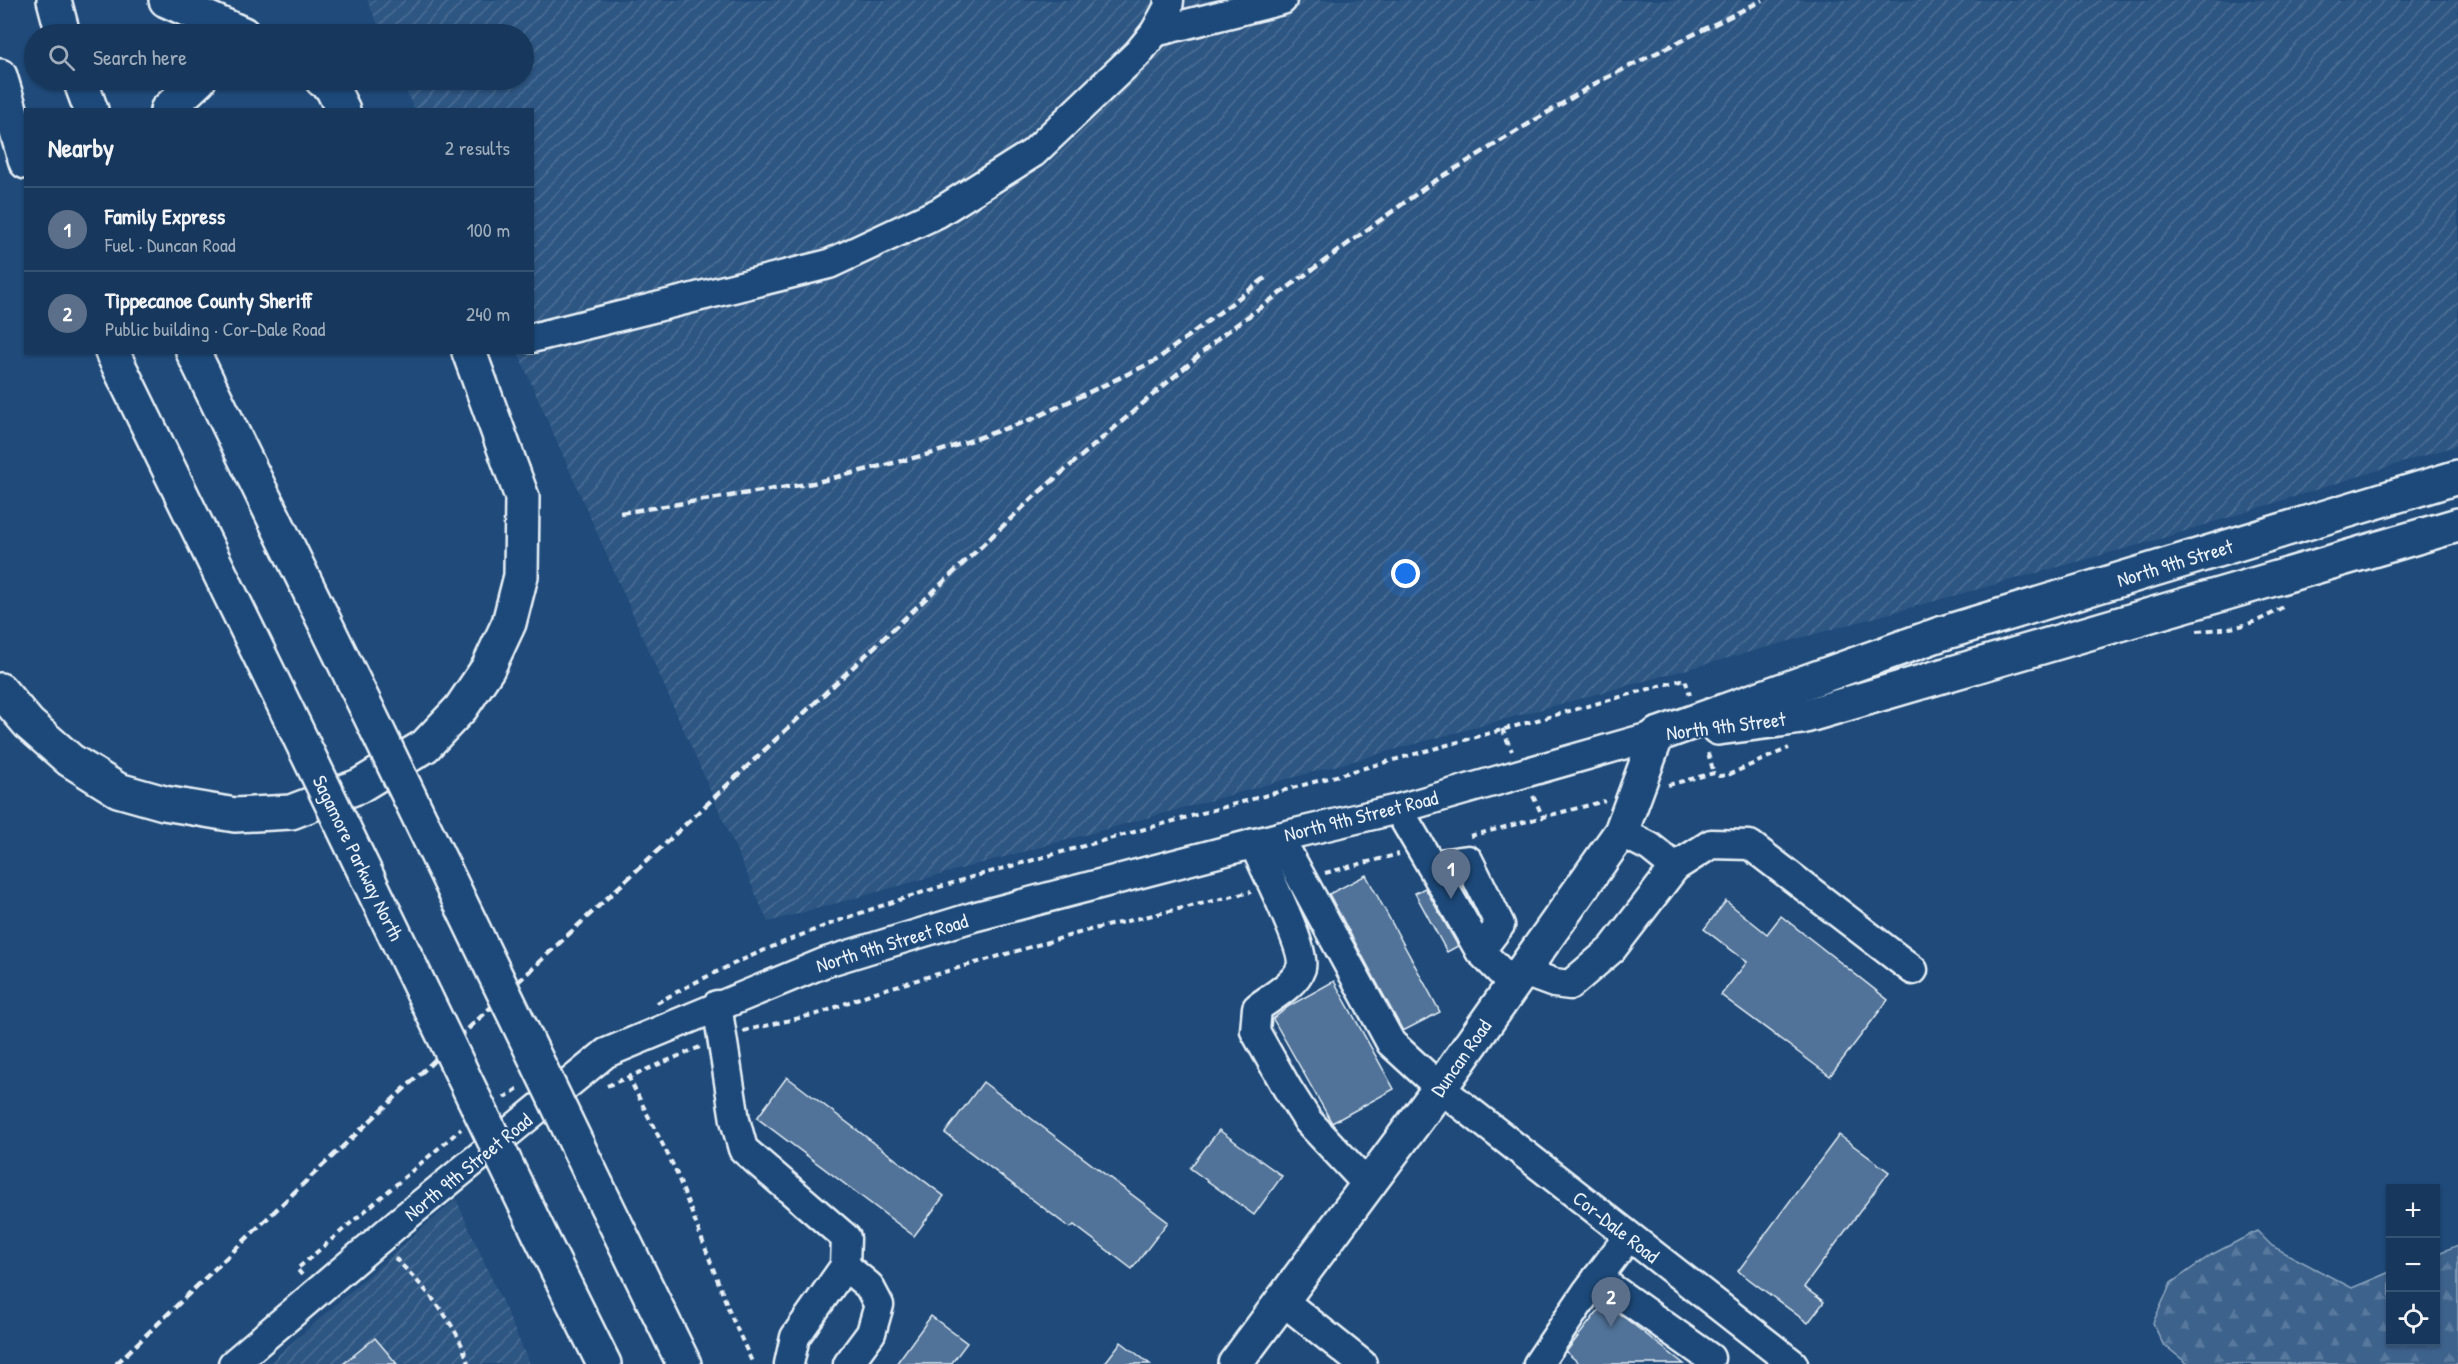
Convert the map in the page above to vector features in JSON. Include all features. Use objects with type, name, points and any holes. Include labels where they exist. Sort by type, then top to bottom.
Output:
[{"type":"main road","points":[[54,0],[60,24]]},
{"type":"main road","points":[[166,0],[220,24]]},
{"type":"main road","points":[[0,76],[24,155]]},
{"type":"main road","points":[[84,90],[90,108]]},
{"type":"main road","points":[[169,108],[188,90]]},
{"type":"main road","points":[[0,139],[24,178]]},
{"type":"main road","name":"Sagamore Parkway North","points":[[113,354],[604,1364]]},
{"type":"main road","points":[[194,354],[684,1364]]},
{"type":"main road","points":[[0,690],[28,724],[70,760],[118,790],[164,803],[235,815],[291,812],[359,786],[425,746],[461,708],[488,668],[509,623],[521,576],[522,497],[472,354]]},
{"type":"main road","name":"North 9th Street","points":[[1657,735],[1940,634],[2458,477]]},
{"type":"main road","name":"North 9th Street","points":[[1657,735],[1802,717],[2458,525]]},
{"type":"main road","name":"Duncan Road","points":[[1235,1364],[1440,1088],[1621,832],[1657,735]]},
{"type":"street","points":[[534,338],[829,264],[938,213],[1033,153],[1138,53],[1155,32],[1168,8],[1169,0]]},
{"type":"street","points":[[1155,32],[1282,0]]},
{"type":"street","name":"North 9th Street Road","points":[[233,1364],[407,1216],[606,1053],[717,1005],[826,962],[961,921],[1266,840],[1398,809],[1657,735]]},
{"type":"street","points":[[1398,809],[1426,857],[1467,860],[1500,925],[1480,951],[1517,977],[1570,985],[1612,949],[1675,867],[1711,844],[1750,844],[1913,970]]},
{"type":"street","points":[[1621,832],[1650,847],[1675,867]]},
{"type":"street","points":[[1266,840],[1272,886],[1299,941],[1302,967],[1293,980],[1257,1008],[1255,1031],[1308,1121],[1367,1184]]},
{"type":"street","name":"Cor-Dale Road","points":[[1266,840],[1301,879],[1314,898],[1391,1043],[1440,1088],[1793,1364]]},
{"type":"street","points":[[717,1005],[735,1120],[743,1149],[846,1238],[846,1266],[795,1336],[789,1364]]},
{"type":"street","points":[[1538,1364],[1628,1237]]},
{"type":"street","points":[[846,1266],[869,1286],[879,1305],[871,1334],[848,1364]]},
{"type":"street","points":[[1597,1278],[1710,1358]]},
{"type":"street","points":[[1283,1300],[1362,1364]]},
{"type":"path","points":[[1468,836],[1542,817]]},
{"type":"path","points":[[1301,879],[1426,857]]},
{"type":"path","points":[[602,1088],[744,1031],[821,1013],[872,993],[1089,930],[1272,886]]},
{"type":"path","points":[[628,1076],[675,1169],[732,1318],[753,1364]]},
{"type":"path","points":[[389,1251],[417,1281],[453,1326],[464,1348],[468,1364]]},
{"type":"shaded area","points":[[367,0],[2458,0],[2458,445],[2160,539],[768,922],[518,354],[534,354],[534,108],[414,108],[405,90],[534,90],[534,24],[378,24]]},
{"type":"shaded area","points":[[456,1199],[530,1364],[268,1364]]},
{"type":"green space","points":[[2257,1231],[2272,1246],[2352,1288],[2386,1274],[2386,1346],[2440,1346],[2440,1252],[2458,1245],[2458,1364],[2188,1364],[2163,1344],[2153,1323],[2171,1283],[2211,1255]]},
{"type":"building","points":[[1366,875],[1440,1012],[1403,1031],[1329,894]]},
{"type":"building","points":[[1425,888],[1458,946],[1447,952],[1415,893]]},
{"type":"building","points":[[1726,901],[1767,934],[1781,916],[1888,1000],[1830,1076],[1721,995],[1747,962],[1704,929]]},
{"type":"building","points":[[1334,981],[1394,1089],[1332,1123],[1273,1019],[1289,1006]]},
{"type":"building","points":[[787,1077],[944,1196],[914,1236],[757,1118]]},
{"type":"building","points":[[983,1082],[1168,1222],[1132,1269],[1074,1225],[1070,1228],[945,1133]]},
{"type":"building","points":[[1219,1130],[1282,1176],[1254,1215],[1190,1168]]},
{"type":"building","points":[[1839,1135],[1889,1172],[1804,1287],[1824,1302],[1808,1323],[1738,1271]]},
{"type":"building","points":[[1604,1303],[1684,1364],[1580,1364],[1566,1352]]},
{"type":"building","points":[[931,1316],[967,1343],[951,1364],[896,1364]]},
{"type":"building","points":[[375,1338],[397,1364],[343,1364]]},
{"type":"building","points":[[1121,1342],[1150,1364],[1104,1364]]},
{"type":"railway","points":[[116,1364],[303,1184],[1037,494],[1224,334],[1430,184],[1596,83],[1763,0]]},
{"type":"railway","points":[[620,513],[813,483],[937,452],[1030,420],[1155,361],[1268,276]]},
{"type":"place","name":"Family Express","points":[[1451,899]]},
{"type":"place","name":"Tippecanoe County Sheriff","points":[[1611,1327]]}]
